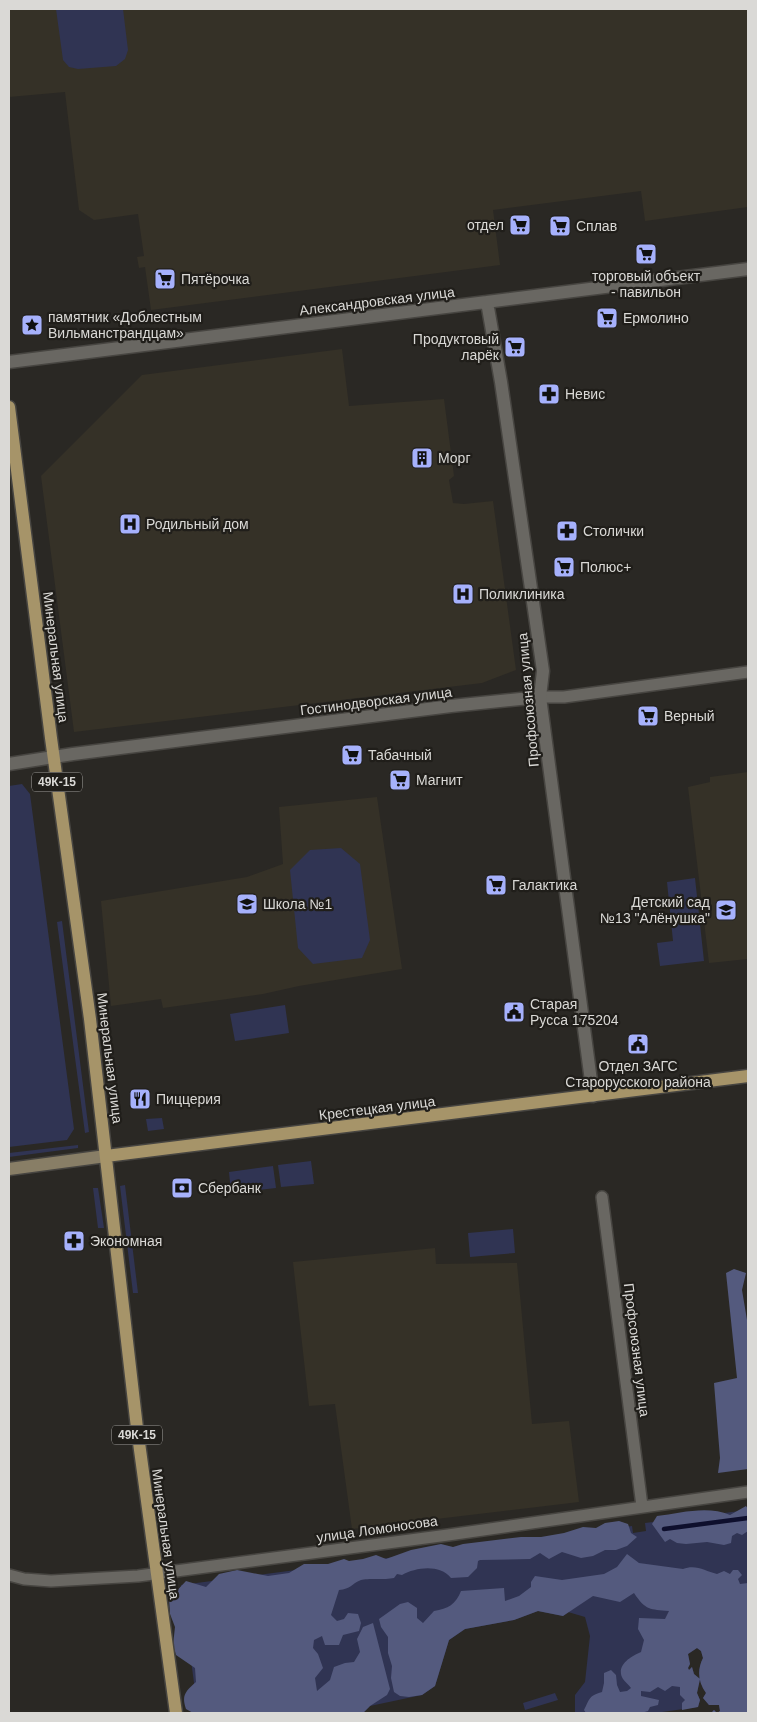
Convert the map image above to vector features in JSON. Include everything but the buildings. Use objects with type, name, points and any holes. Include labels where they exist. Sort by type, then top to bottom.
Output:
[{"type":"main road","name":"Минеральная улица","points":[[9,407],[78,931],[106,1156],[135,1417],[176,1713]]},
{"type":"main road","name":"Крестецкая улица","points":[[9,1169],[748,1076]]},
{"type":"street","name":"Александровская улица","points":[[9,362],[748,269]]},
{"type":"street","name":"Профсоюзная улица","points":[[487,302],[501,382],[543,671],[540,697],[593,1096]]},
{"type":"street","name":"Гостинодворская улица","points":[[9,764],[451,706],[517,698],[564,697],[748,672]]},
{"type":"street","name":"Профсоюзная улица","points":[[602,1197],[642,1506]]},
{"type":"street","name":"улица Ломоносова","points":[[9,1575],[51,1582],[157,1574],[748,1492]]},
{"type":"shaded area","points":[[9,9],[748,9],[748,207],[645,221],[641,191],[493,210],[500,265],[151,310],[145,267],[139,268],[137,257],[144,256],[138,214],[94,220],[79,210],[65,92],[9,97]]},
{"type":"shaded area","points":[[56,9],[123,9],[128,50],[125,59],[116,66],[78,69],[69,67],[63,60]]},
{"type":"shaded area","points":[[342,349],[349,406],[444,399],[454,476],[449,480],[453,503],[464,504],[493,501],[516,670],[482,683],[74,732],[41,476],[142,375]]},
{"type":"shaded area","name":"Детский сад №13 \"Алёнушка\"","points":[[748,772],[748,959],[709,963],[688,787],[710,782],[710,777]]},
{"type":"shaded area","points":[[22,784],[30,794],[74,1129],[67,1140],[9,1147],[9,786]]},
{"type":"shaded area","name":"Школа №1","points":[[377,797],[402,969],[299,986],[263,994],[163,1008],[161,999],[111,1006],[101,901],[247,877],[283,864],[279,807]]},
{"type":"shaded area","points":[[341,848],[360,864],[370,940],[362,958],[313,964],[298,948],[290,870],[310,850]]},
{"type":"shaded area","points":[[695,878],[704,961],[660,966],[657,943],[673,941],[667,882]]},
{"type":"shaded area","points":[[62,921],[89,1132],[85,1133],[57,922]]},
{"type":"shaded area","points":[[285,1005],[289,1033],[235,1041],[230,1014]]},
{"type":"shaded area","points":[[162,1118],[164,1129],[148,1131],[146,1119]]},
{"type":"shaded area","points":[[78,1145],[78,1148],[9,1157],[9,1153]]},
{"type":"shaded area","points":[[311,1161],[314,1184],[281,1187],[278,1165]]},
{"type":"shaded area","points":[[273,1166],[276,1188],[231,1193],[229,1172]]},
{"type":"shaded area","points":[[125,1185],[138,1293],[133,1293],[120,1186]]},
{"type":"shaded area","points":[[93,1188],[98,1188],[104,1228],[98,1228]]},
{"type":"shaded area","points":[[513,1229],[515,1253],[470,1257],[468,1233]]},
{"type":"shaded area","points":[[435,1248],[436,1264],[517,1263],[532,1424],[569,1421],[579,1502],[352,1529],[335,1404],[309,1406],[293,1262]]},
{"type":"shaded area","points":[[734,1269],[746,1273],[742,1290],[748,1326],[748,1469],[718,1473],[720,1458],[714,1383],[737,1378],[726,1273]]},
{"type":"shaded area","points":[[746,1506],[748,1509],[748,1531],[742,1535],[737,1533],[732,1536],[731,1543],[724,1545],[707,1542],[677,1543],[670,1539],[665,1542],[652,1524],[657,1516],[703,1510],[730,1515]]},
{"type":"shaded area","points":[[748,1510],[748,1713],[717,1713],[720,1711],[719,1705],[709,1705],[703,1698],[706,1693],[700,1680],[697,1693],[700,1700],[698,1707],[655,1713],[575,1713],[575,1695],[585,1682],[590,1636],[585,1617],[568,1612],[563,1616],[538,1611],[514,1620],[465,1629],[449,1640],[435,1686],[422,1695],[370,1706],[363,1713],[198,1713],[181,1585],[632,1526],[633,1533],[646,1531],[645,1523]],"holes":[[[697,1648],[701,1651],[703,1658],[699,1671],[700,1679],[694,1674],[692,1667],[689,1670],[688,1668],[690,1664],[688,1654]]]},
{"type":"shaded area","points":[[619,1521],[628,1524],[631,1533],[637,1537],[627,1546],[616,1550],[605,1550],[593,1556],[581,1558],[562,1552],[549,1559],[540,1553],[530,1559],[480,1560],[478,1561],[477,1568],[468,1577],[451,1578],[441,1570],[428,1568],[414,1570],[402,1575],[397,1574],[394,1578],[361,1580],[339,1590],[331,1615],[337,1621],[344,1619],[348,1613],[358,1614],[361,1623],[359,1631],[343,1635],[339,1645],[325,1645],[322,1636],[314,1640],[313,1648],[318,1654],[323,1668],[315,1678],[317,1691],[330,1680],[334,1667],[354,1662],[360,1652],[357,1639],[363,1627],[373,1623],[390,1689],[387,1695],[363,1713],[193,1713],[186,1709],[184,1697],[196,1682],[195,1668],[176,1655],[173,1645],[175,1627],[170,1614],[169,1599],[186,1581],[206,1587],[219,1574],[237,1570],[268,1576],[289,1573],[304,1564],[328,1564],[344,1559],[349,1561],[376,1555],[386,1559],[411,1550],[441,1544],[453,1547],[463,1544],[521,1537],[541,1537],[583,1527],[596,1528],[605,1523]]},
{"type":"shaded area","points":[[627,1554],[639,1563],[683,1569],[696,1568],[717,1574],[724,1571],[730,1574],[733,1570],[738,1570],[742,1575],[738,1579],[740,1584],[748,1583],[748,1713],[717,1713],[720,1711],[719,1705],[709,1705],[703,1698],[706,1693],[700,1680],[697,1693],[700,1700],[698,1707],[682,1710],[682,1703],[685,1700],[680,1695],[680,1687],[672,1686],[665,1691],[658,1687],[650,1692],[641,1691],[641,1696],[659,1700],[658,1705],[650,1707],[648,1711],[641,1713],[586,1713],[584,1710],[590,1698],[602,1692],[604,1673],[611,1670],[616,1675],[620,1692],[631,1688],[623,1679],[621,1670],[625,1662],[641,1652],[644,1640],[638,1629],[639,1618],[665,1619],[669,1611],[645,1606],[634,1593],[620,1602],[593,1596],[563,1616],[538,1611],[514,1620],[465,1629],[449,1640],[435,1686],[422,1695],[409,1697],[400,1696],[394,1692],[391,1678],[392,1666],[388,1653],[388,1637],[381,1627],[379,1619],[400,1604],[408,1602],[417,1608],[417,1618],[423,1623],[434,1611],[451,1605],[461,1591],[504,1588],[505,1601],[519,1596],[531,1587],[531,1582],[535,1576],[562,1580],[604,1574],[617,1567]],"holes":[[[697,1648],[701,1651],[703,1658],[699,1671],[700,1679],[694,1674],[692,1667],[689,1670],[688,1668],[690,1664],[688,1654]]]},
{"type":"shaded area","points":[[555,1693],[558,1700],[525,1710],[523,1703]]},
{"type":"waterway","points":[[664,1529],[748,1518]]},
{"type":"place","name":"отдел","points":[[520,225]]},
{"type":"place","name":"Сплав","points":[[560,226]]},
{"type":"place","name":"торговый объект - павильон","points":[[646,254]]},
{"type":"place","name":"Пятёрочка","points":[[165,279]]},
{"type":"place","name":"Ермолино","points":[[607,318]]},
{"type":"place","name":"памятник «Доблестным Вильманстрандцам»","points":[[32,325]]},
{"type":"place","name":"Продуктовый ларёк","points":[[515,347]]},
{"type":"place","name":"Невис","points":[[549,394]]},
{"type":"place","name":"Морг","points":[[422,458]]},
{"type":"place","name":"Родильный дом","points":[[130,524]]},
{"type":"place","name":"Столички","points":[[567,531]]},
{"type":"place","name":"Полюс+","points":[[564,567]]},
{"type":"place","name":"Поликлиника","points":[[463,594]]},
{"type":"place","name":"Верный","points":[[648,716]]},
{"type":"place","name":"Табачный","points":[[352,755]]},
{"type":"place","name":"Магнит","points":[[400,780]]},
{"type":"place","name":"Галактика","points":[[496,885]]},
{"type":"place","name":"Школа №1","points":[[247,904]]},
{"type":"place","name":"Детский сад №13 \"Алёнушка\"","points":[[726,910]]},
{"type":"place","name":"Старая Русса 175204","points":[[514,1012]]},
{"type":"place","name":"Отдел ЗАГС Старорусского района","points":[[638,1044]]},
{"type":"place","name":"Пиццерия","points":[[140,1099]]},
{"type":"place","name":"Сбербанк","points":[[182,1188]]},
{"type":"place","name":"Экономная","points":[[74,1241]]}]
